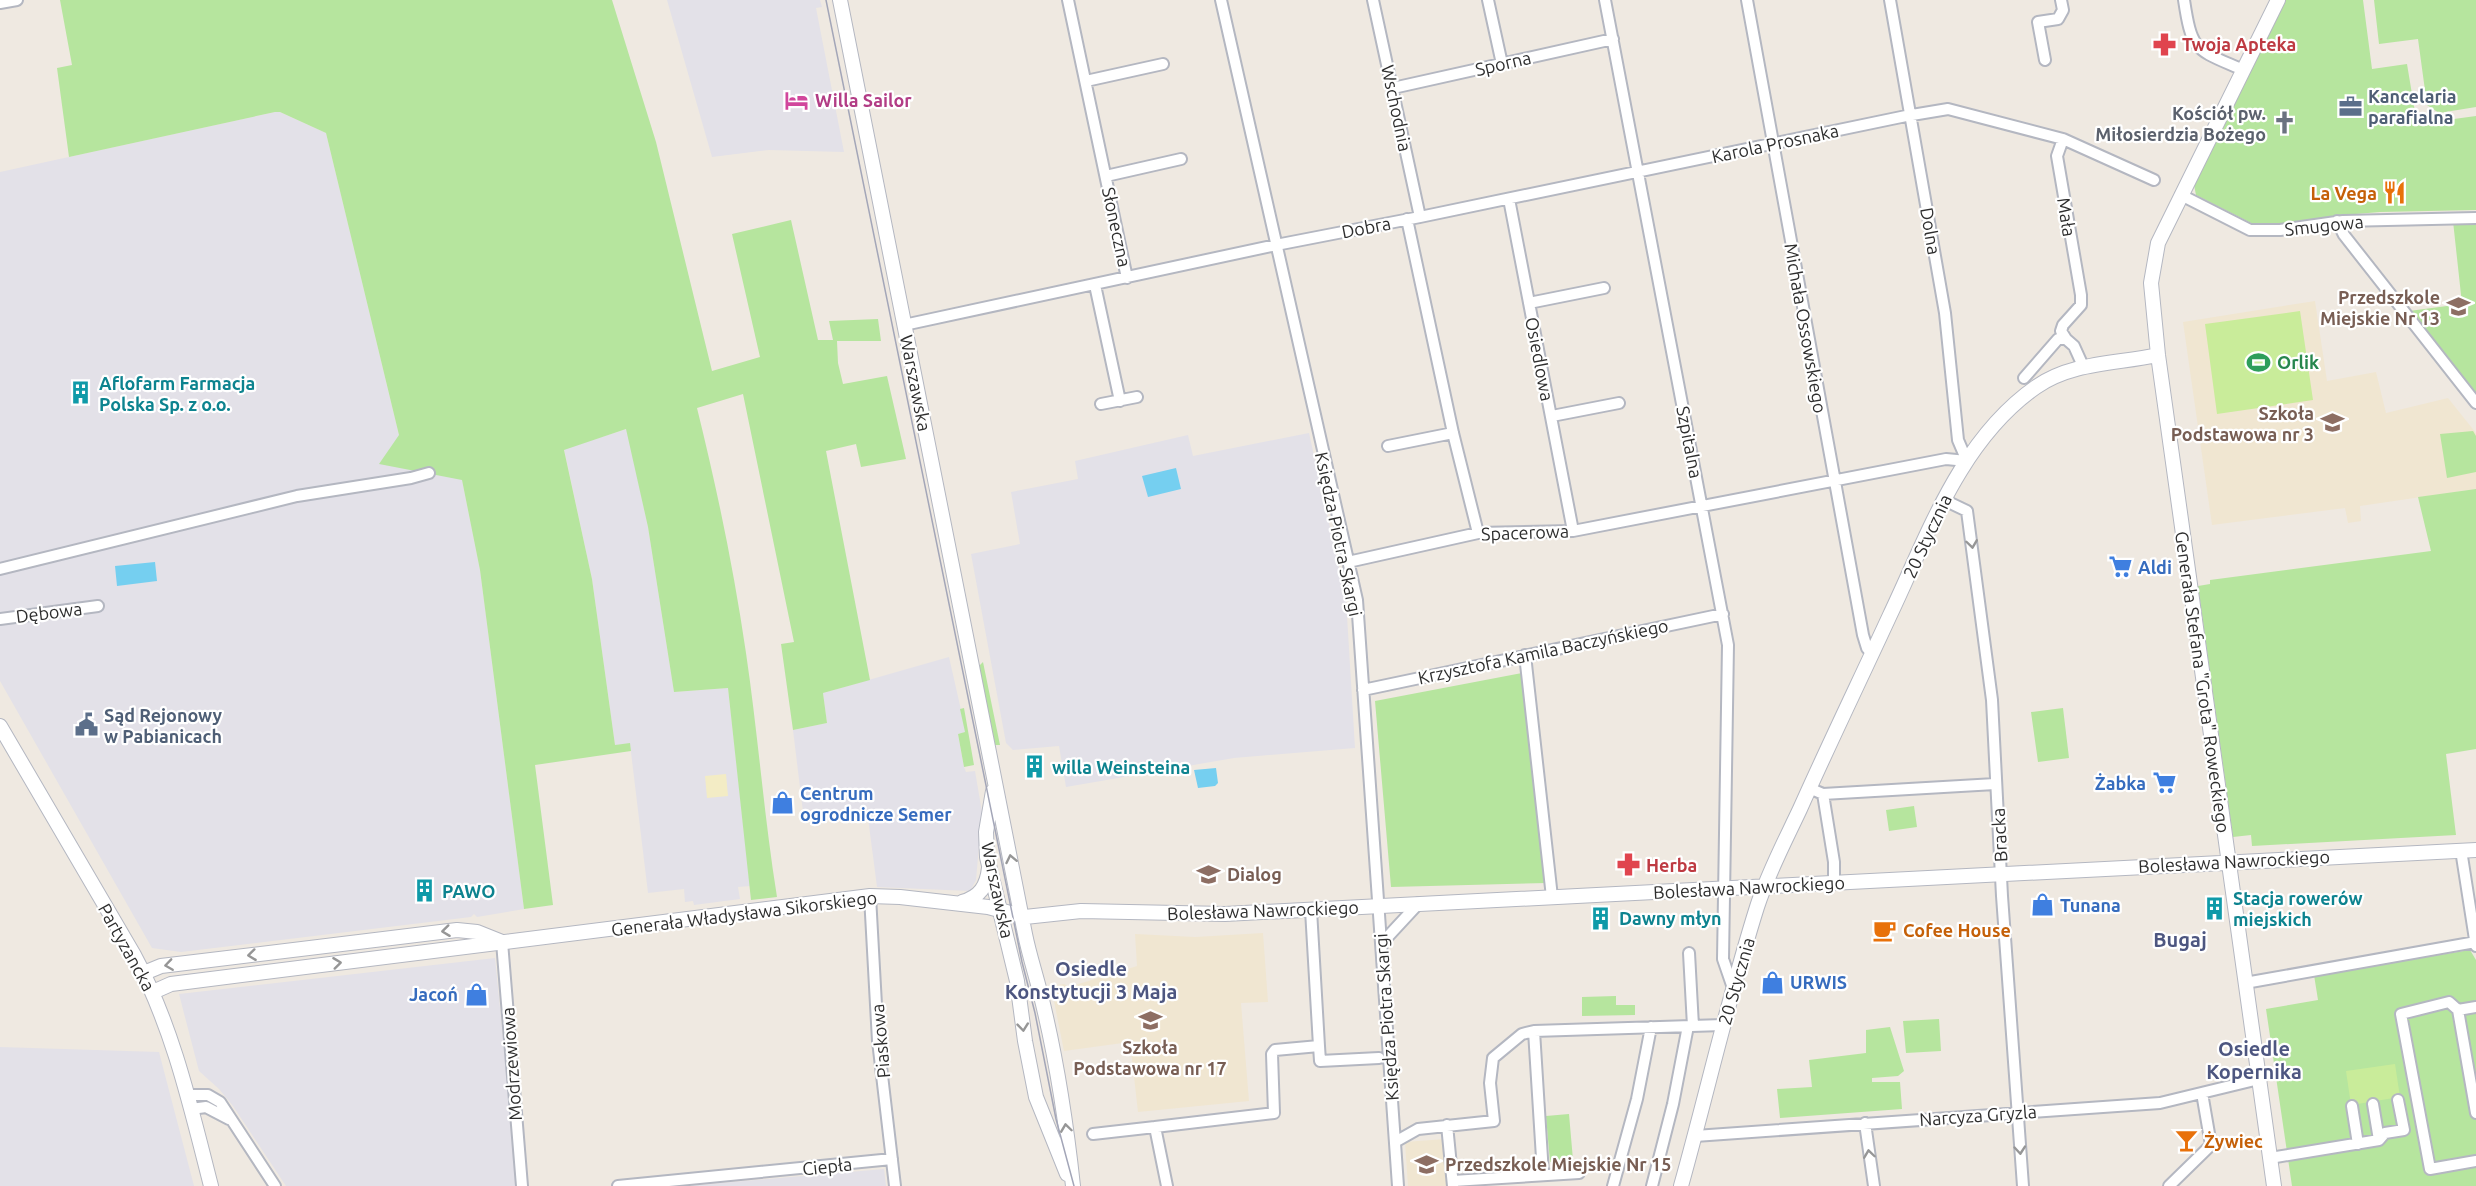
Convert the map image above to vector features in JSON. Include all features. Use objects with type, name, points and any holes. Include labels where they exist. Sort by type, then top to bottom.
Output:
[{"type":"street","points":[[0,3],[17,0]]},
{"type":"street","name":"Warszawska","points":[[840,0],[993,765],[1021,917],[1032,969],[1040,992],[1060,1092],[1072,1186]]},
{"type":"street","name":"Słoneczna","points":[[1068,0],[1127,278]]},
{"type":"street","name":"Księdza Piotra Skargi","points":[[1221,0],[1357,600],[1398,1186]]},
{"type":"street","name":"Wschodnia","points":[[1373,0],[1420,217]]},
{"type":"street","points":[[1488,0],[1502,64]]},
{"type":"street","name":"Szpitalna","points":[[1605,0],[1728,645],[1723,959],[1733,988]]},
{"type":"street","name":"Michała Ossowskiego","points":[[1747,0],[1863,635],[1867,648],[1872,654]]},
{"type":"street","name":"Dolna","points":[[1890,0],[1945,313],[1958,440],[1967,461]]},
{"type":"street","points":[[2044,60],[2038,22],[2058,19],[2062,10],[2061,0]]},
{"type":"street","points":[[2184,0],[2188,30],[2194,43],[2210,56],[2243,70]]},
{"type":"street","points":[[2158,355],[2151,304],[2153,263],[2158,243],[2278,0]]},
{"type":"street","name":"Sporna","points":[[1393,88],[1613,39]]},
{"type":"street","points":[[1086,81],[1163,64]]},
{"type":"street","points":[[1911,115],[1948,109],[2063,139],[2154,180]]},
{"type":"street","name":"Karola Prosnaka","points":[[1638,172],[1911,115]]},
{"type":"street","name":"Mała","points":[[2063,139],[2057,156],[2081,295],[2081,305],[2063,325],[2061,331],[2066,339]]},
{"type":"street","name":"Słoneczna","points":[[1106,176],[1181,159]]},
{"type":"street","name":"Dobra","points":[[904,325],[1276,244],[1638,172]]},
{"type":"street","name":"Smugowa","points":[[2181,195],[2250,230],[2280,230],[2337,221],[2476,218]]},
{"type":"street","name":"Osiedlowa","points":[[1509,199],[1573,531]]},
{"type":"street","points":[[1407,219],[1453,433],[1478,533]]},
{"type":"street","points":[[2337,221],[2344,235],[2476,403]]},
{"type":"street","points":[[1095,285],[1120,401]]},
{"type":"street","name":"Osiedlowa","points":[[1529,303],[1604,288]]},
{"type":"street","points":[[2024,378],[2058,339],[2066,339],[2074,346],[2083,366]]},
{"type":"street","name":"20 Stycznia","points":[[1681,1186],[1733,988],[1765,886],[1953,480],[2007,413],[2036,387],[2055,376],[2083,366],[2158,355]]},
{"type":"street","name":"Generała Stefana \"Grota\" Roweckiego","points":[[2158,355],[2274,1186]]},
{"type":"street","points":[[1101,404],[1137,397]]},
{"type":"street","name":"Osiedlowa","points":[[1551,416],[1619,403]]},
{"type":"street","points":[[1388,446],[1453,433]]},
{"type":"street","name":"Spacerowa","points":[[1348,562],[1478,533],[1573,531],[1947,459],[1967,461]]},
{"type":"street","points":[[0,569],[297,496],[411,478],[429,473]]},
{"type":"street","name":"Bracka","points":[[1944,500],[1967,512],[1992,700],[1995,784],[2023,1186]]},
{"type":"street","name":"Dębowa","points":[[0,619],[98,606]]},
{"type":"street","name":"Krzysztofa Kamila Baczyńskiego","points":[[1363,690],[1722,614]]},
{"type":"street","points":[[1525,655],[1552,897]]},
{"type":"street","name":"Partyzancka","points":[[0,726],[153,992],[187,1095],[211,1186]]},
{"type":"street","name":"Warszawska","points":[[993,765],[993,793],[985,841],[989,865],[1019,991],[1025,1041],[1036,1095],[1072,1186]]},
{"type":"street","points":[[1809,788],[1823,794],[1995,784]]},
{"type":"street","points":[[1823,794],[1834,862],[1834,882]]},
{"type":"street","name":"Bolesława Nawrockiego","points":[[1021,917],[1081,911],[1225,914],[1311,910],[2476,849]]},
{"type":"street","points":[[2245,983],[2475,944],[2461,850]]},
{"type":"street","points":[[957,903],[972,899],[981,892],[986,882],[989,865]]},
{"type":"street","name":"Generała Władysława Sikorskiego","points":[[153,992],[171,984],[870,896],[957,903],[1000,909],[1021,917]]},
{"type":"street","name":"Piaskowa","points":[[870,896],[878,1041],[895,1186]]},
{"type":"street","points":[[1381,944],[1419,903]]},
{"type":"street","points":[[1311,910],[1320,1061],[1379,1058]]},
{"type":"street","name":"Generała Władysława Sikorskiego","points":[[144,973],[161,966],[457,930],[477,932],[502,942]]},
{"type":"street","name":"Modrzewiowa","points":[[502,942],[522,1186]]},
{"type":"street","points":[[1652,1186],[1690,1026],[1689,953]]},
{"type":"street","points":[[2476,1113],[2458,1010],[2449,1002],[2401,1014],[2430,1169],[2476,1161]]},
{"type":"street","points":[[2458,1010],[2476,1007]]},
{"type":"street","points":[[1395,1142],[1418,1129],[1494,1120],[1490,1083],[1493,1058],[1522,1034],[1534,1031],[1723,1025]]},
{"type":"street","points":[[1613,1186],[1637,1099],[1651,1027]]},
{"type":"street","points":[[1534,1031],[1543,1174]]},
{"type":"street","points":[[1093,1134],[1274,1113],[1273,1051],[1318,1046]]},
{"type":"street","name":"Narcyza Gryzla","points":[[1695,1136],[2160,1103],[2259,1079]]},
{"type":"street","points":[[2169,1186],[2211,1145],[2202,1093]]},
{"type":"street","points":[[187,1095],[200,1094],[216,1098],[275,1186]]},
{"type":"street","points":[[2270,1158],[2379,1140],[2385,1133],[2404,1130],[2398,1100]]},
{"type":"street","points":[[2373,1104],[2379,1140]]},
{"type":"street","points":[[2352,1106],[2358,1144]]},
{"type":"street","points":[[191,1109],[206,1107],[232,1121]]},
{"type":"street","points":[[1865,1123],[1874,1186]]},
{"type":"street","points":[[1447,1125],[1453,1184],[1543,1174],[1580,1173]]},
{"type":"street","points":[[1155,1127],[1167,1186]]},
{"type":"street","name":"Ciepła","points":[[618,1186],[892,1159]]},
{"type":"shaded area","points":[[667,0],[820,0],[822,7],[816,8],[844,152],[769,150],[712,157]]},
{"type":"shaded area","points":[[280,112],[326,133],[399,435],[462,480],[480,570],[524,909],[477,917],[474,914],[471,917],[181,952],[152,948],[0,681],[0,172]]},
{"type":"shaded area","name":"Szkoła Podstawowa nr 3","points":[[2315,301],[2327,381],[2376,372],[2386,413],[2448,398],[2476,433],[2476,489],[2360,506],[2361,521],[2348,523],[2345,508],[2212,525],[2183,322]]},
{"type":"shaded area","points":[[627,429],[648,527],[674,692],[728,688],[750,886],[738,887],[740,899],[694,905],[693,901],[685,902],[684,889],[648,893],[630,744],[615,745],[592,579],[564,449]]},
{"type":"shaded area","points":[[1309,433],[1346,599],[1355,748],[1234,758],[1066,787],[1059,746],[1013,750],[1006,743],[971,554],[1020,544],[1011,492],[1078,479],[1075,461],[1188,435],[1193,456]]},
{"type":"shaded area","points":[[949,657],[966,732],[958,734],[964,767],[966,772],[975,771],[982,812],[976,880],[970,891],[877,887],[867,810],[804,820],[793,730],[827,723],[823,693]]},
{"type":"shaded area","name":"Szkoła Podstawowa nr 17","points":[[1263,933],[1268,1002],[1241,1003],[1249,1101],[1138,1112],[1130,1042],[1064,1051],[1051,986],[1064,984],[1069,987],[1137,966],[1135,934],[1195,937]]},
{"type":"shaded area","points":[[495,958],[518,1186],[286,1186],[233,1106],[219,1089],[199,1071],[179,994]]},
{"type":"shaded area","points":[[0,1047],[159,1052],[194,1186],[0,1186]]},
{"type":"shaded area","name":"Przedszkole Miejskie Nr 15","points":[[1445,1139],[1449,1186],[1408,1186],[1405,1142]]},
{"type":"shaded area","points":[[884,1169],[886,1186],[687,1186]]},
{"type":"green space","points":[[60,0],[612,0],[656,142],[712,371],[760,357],[732,234],[791,220],[818,340],[833,340],[829,321],[878,319],[881,341],[837,341],[838,363],[843,384],[887,376],[906,459],[861,467],[856,444],[826,451],[870,680],[823,693],[827,723],[793,730],[781,644],[794,642],[743,394],[697,408],[725,530],[741,622],[777,897],[751,900],[728,688],[674,692],[648,527],[626,429],[564,450],[592,579],[615,745],[630,743],[631,751],[535,765],[553,905],[524,909],[480,570],[462,480],[379,464],[399,435],[326,133],[280,112],[275,112],[69,157],[57,68],[72,65]]},
{"type":"green space","points":[[2285,0],[2363,0],[2372,69],[2407,64],[2417,124],[2476,116],[2476,210],[2380,212],[2272,225],[2251,223],[2196,195],[2194,185]]},
{"type":"green space","points":[[2374,0],[2476,0],[2476,107],[2439,113],[2427,105],[2418,39],[2379,44]]},
{"type":"green space","name":"Przedszkole Miejskie Nr 13","points":[[2453,221],[2476,221],[2476,396],[2409,311],[2462,304]]},
{"type":"green space","name":"Orlik","points":[[2300,311],[2313,400],[2217,414],[2205,324]]},
{"type":"green space","points":[[2473,431],[2476,436],[2476,472],[2447,478],[2440,434]]},
{"type":"green space","points":[[2476,489],[2476,749],[2446,754],[2456,835],[2252,846],[2251,835],[2233,837],[2198,586],[2210,584],[2210,580],[2431,551],[2418,497]]},
{"type":"green space","points":[[983,662],[1000,745],[995,745],[979,666]]},
{"type":"green space","points":[[1522,673],[1547,883],[1391,887],[1375,701]]},
{"type":"green space","points":[[964,708],[974,765],[964,767],[958,734],[965,732],[960,709]]},
{"type":"green space","points":[[2063,708],[2069,758],[2038,762],[2031,712]]},
{"type":"green space","points":[[1914,806],[1917,827],[1889,831],[1886,810]]},
{"type":"green space","points":[[2470,950],[2476,960],[2476,1186],[2292,1186],[2266,1009],[2318,1000],[2314,975]]},
{"type":"green space","points":[[1616,996],[1616,1005],[1635,1005],[1635,1015],[1582,1016],[1582,997]]},
{"type":"green space","points":[[1939,1019],[1941,1051],[1906,1053],[1903,1021]]},
{"type":"green space","points":[[1890,1027],[1904,1071],[1898,1076],[1872,1078],[1872,1082],[1900,1082],[1902,1109],[1780,1118],[1777,1089],[1812,1087],[1809,1060],[1866,1053],[1866,1030]]},
{"type":"green space","points":[[2395,1064],[2400,1097],[2351,1105],[2346,1071]]},
{"type":"green space","points":[[1569,1114],[1573,1160],[1550,1162],[1546,1116]]},
{"type":"sand","points":[[726,774],[728,796],[707,798],[705,776]]},
{"type":"water","points":[[1176,468],[1181,489],[1148,497],[1142,476]]},
{"type":"water","points":[[155,562],[157,581],[117,586],[115,566]]},
{"type":"water","points":[[1216,768],[1218,783],[1215,786],[1198,788],[1194,770]]},
{"type":"tram line","points":[[826,0],[1022,962],[1035,1013],[1056,1119],[1074,1186]]},
{"type":"place","name":"Twoja Apteka","points":[[2164,44]]},
{"type":"place","name":"Willa Sailor","points":[[797,100]]},
{"type":"place","name":"Kancelaria parafialna","points":[[2350,106]]},
{"type":"place","name":"Kościół pw. Miłosierdzia Bożego","points":[[2284,123]]},
{"type":"place","name":"La Vega","points":[[2395,193]]},
{"type":"place","name":"Przedszkole Miejskie Nr 13","points":[[2458,307]]},
{"type":"place","name":"Orlik","points":[[2259,362]]},
{"type":"place","name":"Aflofarm Farmacja Polska Sp. z o.o.","points":[[81,393]]},
{"type":"place","name":"Szkoła Podstawowa nr 3","points":[[2332,423]]},
{"type":"place","name":"Aldi","points":[[2120,567]]},
{"type":"place","name":"Sąd Rejonowy w Pabianicach","points":[[86,725]]},
{"type":"place","name":"willa Weinsteina","points":[[1034,767]]},
{"type":"place","name":"Żabka","points":[[2164,783]]},
{"type":"place","name":"Centrum ogrodnicze Semer","points":[[782,803]]},
{"type":"place","name":"Herba","points":[[1628,865]]},
{"type":"place","name":"Dialog","points":[[1209,874]]},
{"type":"place","name":"PAWO","points":[[424,891]]},
{"type":"place","name":"Tunana","points":[[2042,905]]},
{"type":"place","name":"Stacja rowerów miejskich","points":[[2215,908]]},
{"type":"place","name":"Dawny młyn","points":[[1601,918]]},
{"type":"place","name":"Cofee House","points":[[1885,930]]},
{"type":"place","name":"URWIS","points":[[1772,982]]},
{"type":"place","name":"Jacoń","points":[[476,994]]},
{"type":"place","name":"Szkoła Podstawowa nr 17","points":[[1150,1021]]},
{"type":"place","name":"Żywiec","points":[[2186,1141]]},
{"type":"place","name":"Przedszkole Miejskie Nr 15","points":[[1427,1164]]},
{"type":"district","name":"Bugaj","points":[[2180,939]]},
{"type":"district","name":"Osiedle Konstytucji 3 Maja","points":[[1091,980]]},
{"type":"district","name":"Osiedle Kopernika","points":[[2254,1060]]}]
